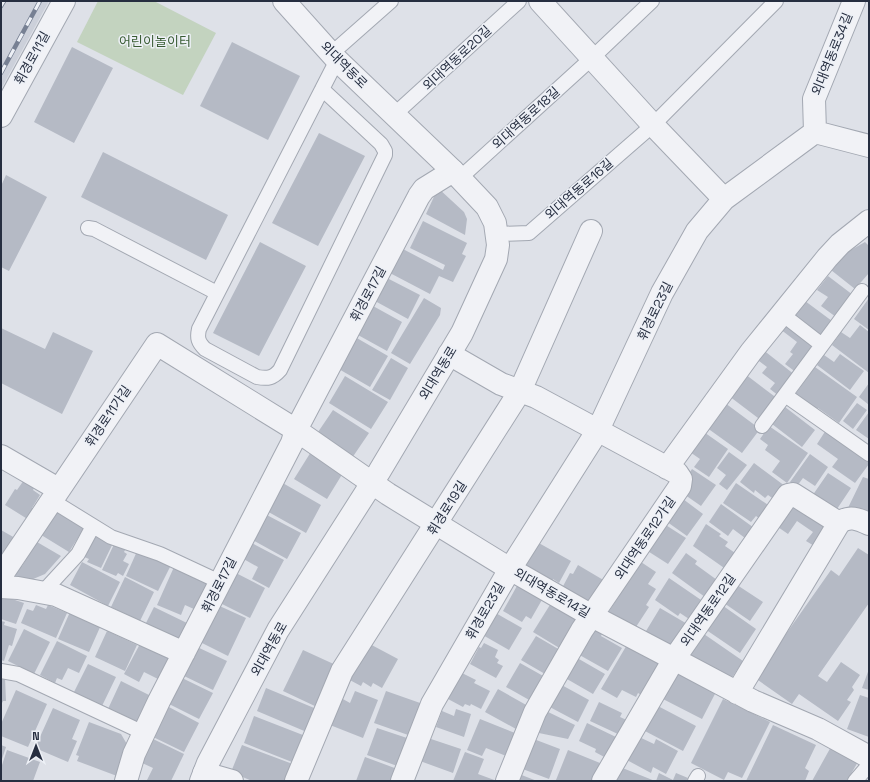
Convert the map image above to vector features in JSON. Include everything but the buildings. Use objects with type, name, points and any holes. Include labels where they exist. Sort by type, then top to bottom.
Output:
[{"type":"street","name":"휘경로11길","points":[[1,116],[64,1]]},
{"type":"street","name":"외대역동로","points":[[203,777],[278,630],[372,483],[462,333],[496,259],[498,244],[498,234],[487,207],[395,114],[334,57],[284,1]]},
{"type":"street","points":[[540,1],[653,125],[724,200]]},
{"type":"street","name":"외대역동로34길","points":[[815,132],[814,99],[854,1]]},
{"type":"street","points":[[815,132],[869,146]]},
{"type":"street","name":"휘경로23길","points":[[402,781],[432,704],[510,569],[598,430],[666,286],[697,231],[724,200],[815,132]]},
{"type":"street","name":"휘경로17길","points":[[126,781],[134,754],[144,733],[292,443],[296,430],[424,189],[457,175]]},
{"type":"street","points":[[449,354],[501,384],[536,397],[667,468],[750,352],[835,248],[869,221]]},
{"type":"street","name":"휘경로19길","points":[[296,781],[342,671],[437,525],[520,391],[591,232]]},
{"type":"street","name":"휘경로11가길","points":[[1,576],[157,344],[296,430]]},
{"type":"street","name":"외대역동로14길","points":[[296,430],[347,464],[372,483],[437,525],[592,616],[738,693],[818,729],[869,757]]},
{"type":"street","points":[[1,456],[55,494]]},
{"type":"street","name":"외대역동로12가길","points":[[507,781],[535,712],[582,630],[680,486],[680,476],[667,468]]},
{"type":"street","name":"외대역동로12길","points":[[603,781],[674,659],[788,495],[793,494],[839,523]]},
{"type":"street","points":[[738,693],[839,523],[843,520],[853,518],[869,524]]},
{"type":"street","points":[[1,587],[43,592],[66,599],[184,653]]},
{"type":"street","points":[[203,777],[232,781]]},
{"type":"lane","points":[[322,89],[381,144],[385,151],[385,155],[280,370],[272,378],[265,379],[257,377],[205,349],[200,344],[197,337],[199,329],[322,89],[334,57],[391,1]]},
{"type":"lane","name":"외대역동로20길","points":[[395,114],[519,1]]},
{"type":"lane","name":"외대역동로18길","points":[[457,175],[592,58],[652,1]]},
{"type":"lane","name":"외대역동로16길","points":[[498,234],[529,233],[653,125],[776,1]]},
{"type":"lane","points":[[88,228],[94,229],[217,293]]},
{"type":"lane","points":[[762,426],[862,291]]},
{"type":"lane","points":[[782,314],[822,345]]},
{"type":"lane","points":[[785,395],[869,454]]},
{"type":"lane","points":[[55,494],[93,526],[111,537],[172,560],[220,582]]},
{"type":"lane","points":[[43,592],[78,554],[93,526]]},
{"type":"lane","points":[[1,671],[18,674],[144,733]]},
{"type":"lane","points":[[856,781],[869,765]]},
{"type":"shaded area","points":[[1,1],[49,1],[1,89]]},
{"type":"green space","name":"어린이놀이터","points":[[98,1],[154,1],[216,33],[183,95],[77,42]]},
{"type":"railway","points":[[1,6],[4,1]]},
{"type":"railway","points":[[1,73],[40,1]]}]
